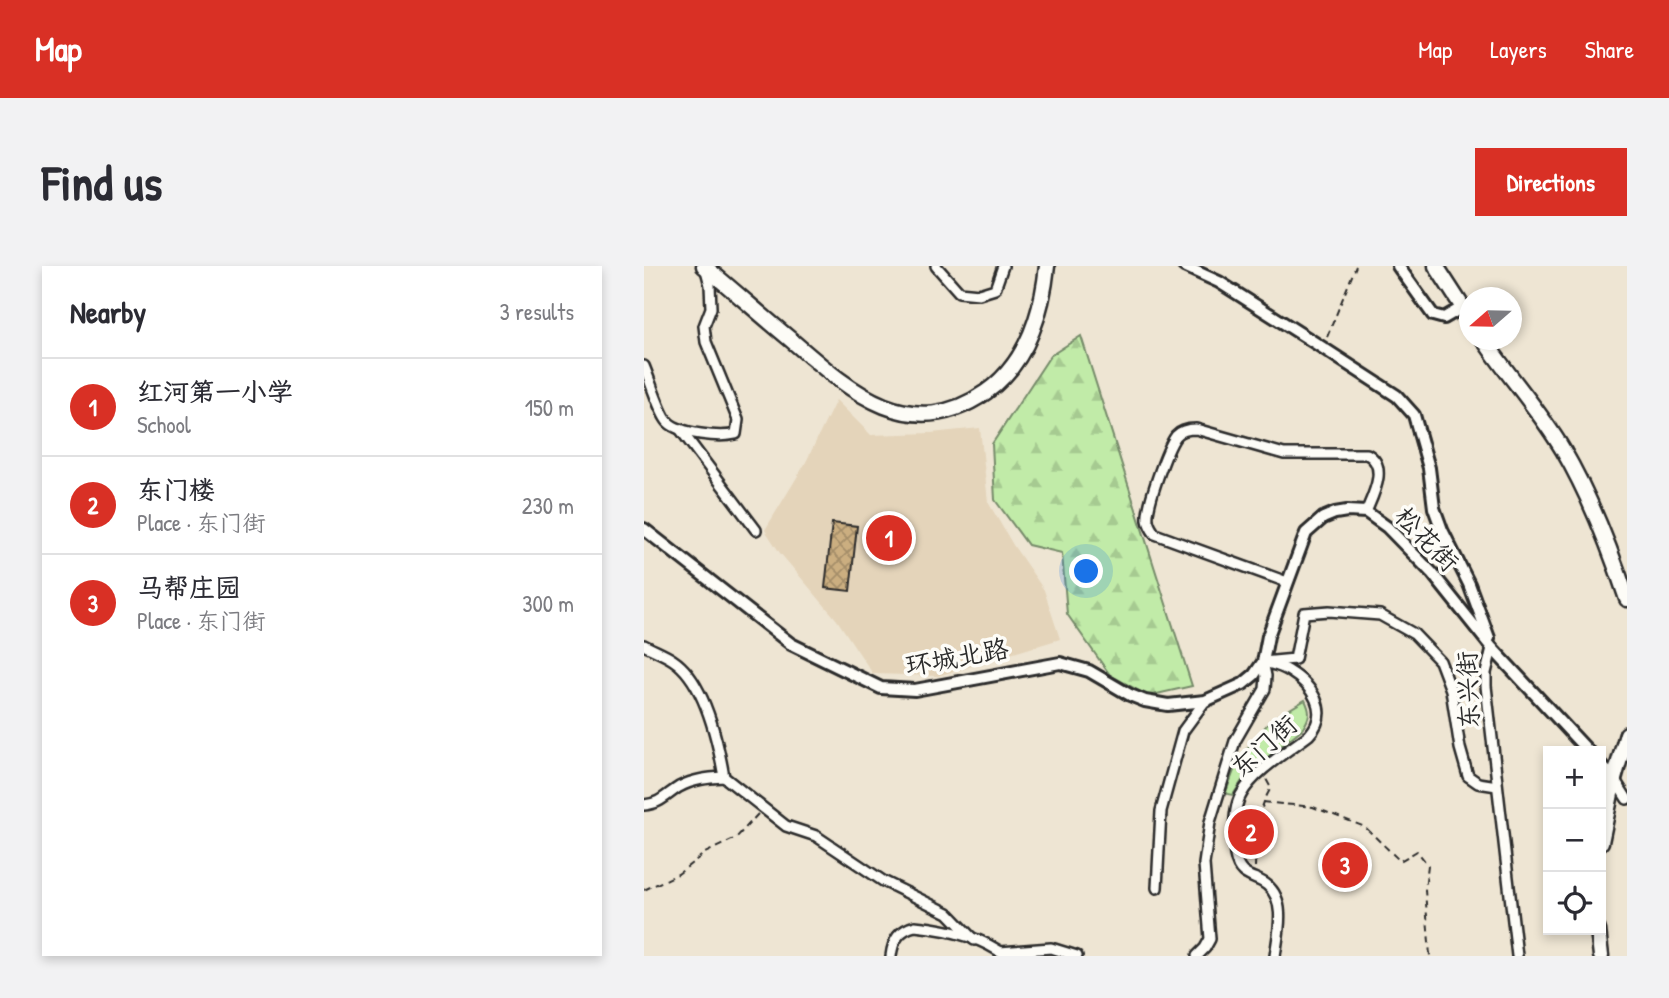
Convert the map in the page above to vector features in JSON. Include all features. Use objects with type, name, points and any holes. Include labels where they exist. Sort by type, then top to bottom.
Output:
[{"type":"main road","points":[[704,266],[842,384],[883,407],[921,414],[948,412],[970,404],[997,384],[1020,358],[1044,298],[1047,266]]},
{"type":"main road","points":[[1436,266],[1459,301]]},
{"type":"main road","points":[[1491,350],[1562,449],[1584,490],[1616,565],[1627,599]]},
{"type":"main road","points":[[1606,818],[1627,734]]},
{"type":"main road","points":[[1599,935],[1601,956]]},
{"type":"street","points":[[644,366],[666,421],[680,429],[723,437],[736,434],[738,420],[706,342],[704,326],[711,309],[710,285],[704,266]]},
{"type":"street","points":[[936,266],[959,292],[979,295],[995,289],[1003,266]]},
{"type":"street","name":"东兴街","points":[[1184,266],[1219,282],[1323,348],[1397,396],[1414,415],[1429,468],[1434,508],[1469,584],[1492,648],[1486,686],[1497,786],[1478,783],[1468,776],[1460,748],[1451,690],[1440,661],[1414,634],[1380,615],[1329,611],[1304,613],[1294,659],[1263,662]]},
{"type":"street","points":[[1398,266],[1433,315],[1444,318],[1459,314]]},
{"type":"street","points":[[680,429],[756,530]]},
{"type":"street","points":[[1287,582],[1155,534],[1148,521],[1148,513],[1154,489],[1176,436],[1188,429],[1196,429],[1284,454],[1367,454],[1376,461],[1378,473],[1366,512]]},
{"type":"street","name":"松花街","points":[[1263,662],[1268,636],[1301,544],[1314,525],[1335,513],[1366,512],[1387,527],[1432,573],[1492,648],[1583,746]]},
{"type":"street","name":"环城北路","points":[[644,529],[791,644],[881,688],[915,690],[1060,663],[1089,671],[1145,701],[1168,705],[1205,701],[1242,684],[1255,675],[1263,662]]},
{"type":"street","points":[[644,645],[674,660],[689,677],[704,703],[717,741],[724,777],[786,826],[816,836],[883,881],[948,913],[974,940]]},
{"type":"street","points":[[1197,956],[1210,939],[1204,864],[1210,822],[1235,741],[1265,689],[1263,662]]},
{"type":"street","name":"东门街","points":[[1263,662],[1287,669],[1301,680],[1316,699],[1320,717],[1317,726],[1309,734],[1251,781],[1240,796],[1235,813],[1234,846],[1237,863],[1242,872],[1267,885],[1279,908],[1280,923],[1275,956]]},
{"type":"street","points":[[1157,888],[1161,811],[1183,731],[1205,701]]},
{"type":"street","points":[[1606,770],[1627,799]]},
{"type":"street","points":[[644,805],[662,801],[679,787],[698,779],[724,777]]},
{"type":"street","points":[[1497,786],[1517,956]]},
{"type":"street","points":[[891,956],[898,934],[907,928],[926,927],[989,945],[1003,954],[1051,948],[1077,956]]},
{"type":"path","points":[[1323,348],[1356,266]]},
{"type":"path","points":[[1258,880],[1255,872],[1256,833],[1263,802],[1271,788],[1262,772]]},
{"type":"path","points":[[1263,802],[1313,807],[1365,827],[1401,861],[1417,851],[1428,866],[1425,890],[1430,956]]},
{"type":"path","points":[[644,890],[678,874],[705,853],[736,838],[764,808]]},
{"type":"shaded area","points":[[836,400],[871,435],[980,428],[988,502],[1044,590],[1060,639],[938,676],[873,674],[837,620],[780,553],[765,530],[805,464]]},
{"type":"green space","points":[[1081,336],[1192,686],[1148,696],[1110,675],[1067,614],[1062,553],[1028,545],[995,500],[992,444],[1050,356]]},
{"type":"green space","points":[[1305,700],[1309,714],[1303,728],[1245,776],[1233,795],[1228,794],[1226,792],[1238,760],[1270,721]]},
{"type":"building","points":[[832,523],[857,526],[850,591],[825,588]]},
{"type":"place","name":"红河第一小学","points":[[889,538]]},
{"type":"place","name":"东门楼","points":[[1251,832]]},
{"type":"place","name":"马帮庄园","points":[[1345,865]]}]
